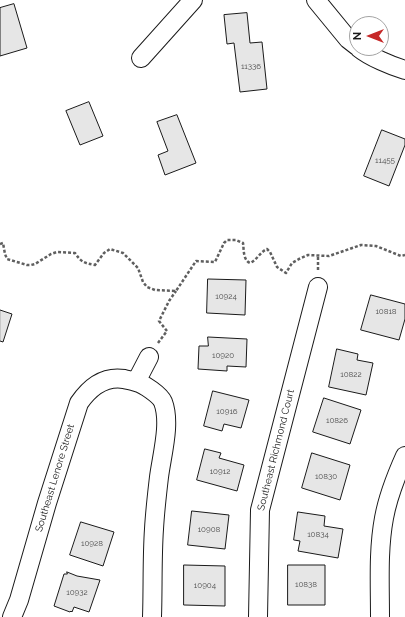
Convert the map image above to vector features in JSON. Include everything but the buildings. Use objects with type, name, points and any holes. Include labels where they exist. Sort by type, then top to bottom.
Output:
[{"type":"street","points":[[141,58],[194,0]]},
{"type":"street","points":[[316,0],[349,40]]},
{"type":"street","points":[[372,56],[405,70]]},
{"type":"street","name":"Southeast Richmond Court","points":[[258,617],[260,510],[318,287]]},
{"type":"street","points":[[136,382],[149,357]]},
{"type":"street","name":"Southeast Lenore Street","points":[[12,617],[19,600],[47,503],[79,403],[85,393],[102,381],[118,378],[143,384],[156,394],[162,400],[166,417],[166,432],[159,479],[154,530],[152,617]]},
{"type":"street","points":[[380,617],[382,537],[386,512],[399,490],[405,456]]},
{"type":"path","points":[[149,357],[167,331],[159,321],[169,301],[196,261],[215,262],[227,240],[236,240],[243,243],[244,258],[250,263],[254,262],[263,251],[267,249],[278,267],[286,273],[292,263],[308,255],[329,256],[361,245],[376,246],[401,256],[405,255]]},
{"type":"path","points":[[0,244],[3,243],[7,259],[27,265],[35,264],[56,252],[75,253],[79,259],[85,263],[95,265],[104,253],[110,249],[123,253],[138,268],[143,282],[147,287],[155,290],[176,291]]}]
